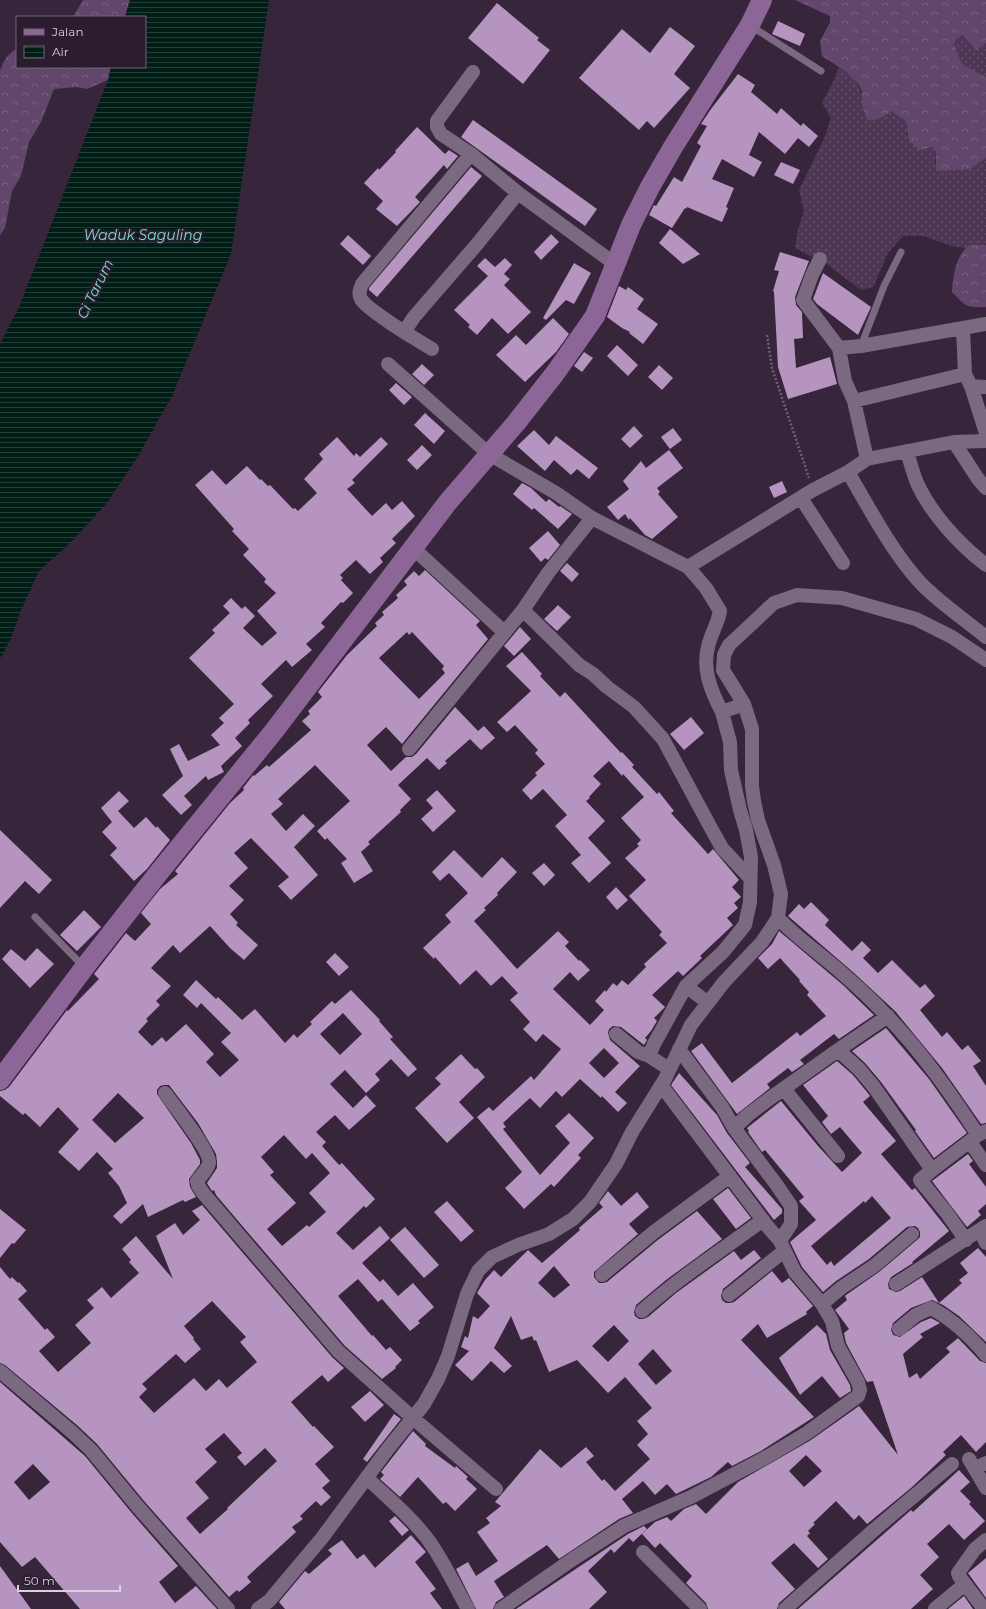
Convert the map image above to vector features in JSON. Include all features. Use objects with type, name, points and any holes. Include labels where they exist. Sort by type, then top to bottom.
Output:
[{"type":"street","points":[[0,1080],[84,968],[202,818],[274,731],[412,547],[448,502],[516,423],[556,372],[583,334],[594,316],[631,225],[650,187],[672,147],[750,25],[762,0]]},
{"type":"street","points":[[473,72],[437,121],[441,134],[471,154],[518,193],[615,264]]},
{"type":"street","points":[[432,349],[404,332],[368,306],[361,300],[359,292],[362,284],[471,154]]},
{"type":"street","points":[[404,332],[518,193]]},
{"type":"street","points":[[820,259],[812,275],[803,300],[839,348],[845,381],[854,401],[867,459]]},
{"type":"street","points":[[839,348],[861,346],[986,324]]},
{"type":"street","points":[[963,328],[968,380],[986,433]]},
{"type":"street","points":[[388,364],[489,454],[556,493],[592,518],[688,567],[717,603],[720,611],[708,644],[706,659],[709,682],[713,695],[722,712],[730,742],[731,770],[751,857],[750,902],[745,925],[723,952],[686,986],[649,1056]]},
{"type":"street","points":[[854,401],[968,380],[986,387]]},
{"type":"street","points":[[688,567],[807,494],[848,472],[867,459],[954,442],[986,441]]},
{"type":"street","points":[[954,442],[978,479],[986,488]]},
{"type":"street","points":[[906,451],[918,483],[932,510],[971,554],[986,565]]},
{"type":"street","points":[[848,472],[899,556],[917,579],[985,635]]},
{"type":"street","points":[[807,494],[843,563]]},
{"type":"street","points":[[409,749],[523,610],[548,573],[592,518]]},
{"type":"street","points":[[412,547],[504,632]]},
{"type":"street","points":[[258,1609],[269,1600],[322,1538],[387,1450],[414,1419],[424,1404],[438,1379],[454,1339],[467,1294],[478,1271],[492,1257],[555,1230],[573,1219],[590,1202],[616,1164],[632,1132],[661,1085],[691,1024],[724,982],[762,942],[778,918],[781,894],[774,865],[758,820],[754,801],[752,786],[752,729],[744,704],[723,670],[724,655],[732,642],[774,603],[797,595],[842,598],[916,619],[952,637],[986,660]]},
{"type":"street","points":[[523,610],[579,665],[593,674],[607,687],[634,707],[663,739],[722,848],[750,878]]},
{"type":"street","points":[[722,712],[744,704]]},
{"type":"street","points":[[778,918],[793,933],[844,974],[888,1016],[953,1096],[978,1136],[986,1166]]},
{"type":"street","points":[[686,986],[708,1004]]},
{"type":"street","points":[[734,1128],[748,1115],[888,1016]]},
{"type":"street","points":[[616,1034],[638,1052],[649,1056],[669,1069]]},
{"type":"street","points":[[679,1049],[722,1107],[734,1128],[791,1206],[791,1224],[782,1246],[729,1295]]},
{"type":"street","points":[[838,1050],[859,1069],[874,1088],[932,1170]]},
{"type":"street","points":[[501,1609],[624,1526],[691,1497],[807,1433],[858,1396],[860,1390],[858,1382],[838,1346],[832,1321],[822,1304],[795,1272],[782,1246],[661,1085]]},
{"type":"street","points":[[784,1089],[838,1156]]},
{"type":"street","points":[[165,1094],[199,1140],[210,1160],[209,1165],[198,1181],[198,1185],[203,1193],[338,1351],[414,1419],[496,1489]]},
{"type":"street","points":[[966,1240],[920,1180],[978,1136]]},
{"type":"street","points":[[602,1275],[654,1232],[730,1176]]},
{"type":"street","points":[[642,1311],[660,1295],[719,1250],[739,1238],[763,1220]]},
{"type":"street","points":[[896,1284],[983,1228],[986,1243]]},
{"type":"street","points":[[822,1304],[841,1288],[874,1266],[912,1234]]},
{"type":"street","points":[[898,1330],[916,1315],[931,1308],[939,1312],[970,1337],[986,1355]]},
{"type":"street","points":[[0,1371],[91,1450],[138,1507],[228,1609]]},
{"type":"street","points":[[785,1609],[875,1529],[952,1464]]},
{"type":"street","points":[[977,1464],[986,1488]]},
{"type":"street","points":[[367,1478],[402,1511],[425,1536],[439,1556],[468,1609]]},
{"type":"street","points":[[984,1609],[958,1573],[975,1549],[986,1540]]},
{"type":"street","points":[[643,1552],[700,1609]]},
{"type":"street","points":[[935,1609],[965,1584]]},
{"type":"lane","points":[[750,25],[821,70]]},
{"type":"lane","points":[[861,346],[884,286],[901,252]]},
{"type":"lane","points":[[35,917],[84,968]]},
{"type":"path","points":[[767,335],[772,368],[807,494]]},
{"type":"shaded area","points":[[963,35],[976,50],[986,43],[986,77],[962,64],[954,44],[957,38]]},
{"type":"shaded area","points":[[839,67],[849,74],[856,82],[861,92],[862,104],[886,115],[891,111],[907,122],[907,135],[932,147],[936,152],[935,165],[970,169],[986,158],[986,245],[971,245],[965,248],[951,246],[924,236],[903,236],[888,253],[873,287],[861,290],[828,265],[795,248],[798,229],[804,211],[799,190],[824,139],[831,118],[822,103]]},
{"type":"green space","points":[[83,0],[130,0],[125,16],[74,16]]},
{"type":"green space","points":[[795,0],[986,0],[986,43],[976,50],[963,35],[957,38],[954,44],[962,64],[986,77],[986,158],[970,169],[936,171],[936,152],[932,147],[919,150],[915,146],[909,138],[907,122],[891,111],[880,118],[867,120],[862,104],[862,91],[859,85],[845,71],[822,56],[820,41],[830,22],[830,16]]},
{"type":"green space","points":[[16,50],[16,68],[111,68],[108,80],[87,89],[77,87],[54,89],[41,122],[29,142],[21,176],[12,191],[5,228],[0,235],[0,71],[6,58]]},
{"type":"green space","points":[[970,245],[986,245],[986,307],[966,305],[952,292],[954,272],[958,259],[961,253]]},
{"type":"water","name":"Waduk Saguling","points":[[130,0],[269,0],[231,254],[172,396],[140,453],[107,503],[71,542],[39,571],[21,610],[11,638],[0,659],[0,344],[19,307],[108,80],[111,68],[146,68],[146,16],[125,16]]},
{"type":"building","points":[[497,3],[539,38],[537,40],[550,50],[523,84],[468,38]]},
{"type":"building","points":[[778,21],[805,34],[800,46],[772,34]]},
{"type":"building","points":[[670,27],[695,46],[674,74],[690,88],[654,128],[647,121],[639,130],[579,78],[622,29],[650,53]]},
{"type":"building","points":[[738,74],[755,85],[751,92],[777,114],[781,108],[801,126],[803,123],[818,136],[809,147],[798,138],[785,154],[759,132],[749,155],[762,162],[754,177],[722,159],[712,179],[734,188],[726,207],[728,208],[722,222],[687,207],[672,228],[649,215],[654,205],[656,206],[674,177],[682,182],[701,146],[697,143],[707,126],[701,124]]},
{"type":"building","points":[[473,120],[597,209],[585,226],[461,137]]},
{"type":"building","points":[[417,127],[445,154],[449,150],[458,156],[447,169],[444,165],[415,197],[420,202],[397,226],[376,209],[383,201],[364,183],[378,168],[379,170]]},
{"type":"building","points":[[781,162],[800,170],[793,184],[774,175]]},
{"type":"building","points":[[471,167],[482,176],[377,297],[369,290],[369,288]]},
{"type":"building","points":[[670,229],[700,254],[683,264],[659,243]]},
{"type":"building","points":[[551,234],[559,242],[541,260],[534,252]]},
{"type":"building","points":[[348,235],[371,256],[363,265],[340,244]]},
{"type":"building","points":[[780,252],[809,261],[795,297],[796,305],[802,312],[803,338],[794,339],[796,368],[830,357],[837,384],[788,399],[778,367],[773,291],[779,271],[774,270]]},
{"type":"building","points":[[485,258],[495,267],[505,258],[512,265],[504,274],[510,279],[504,285],[531,312],[508,334],[492,318],[477,335],[468,327],[470,325],[454,310],[488,276],[477,266]]},
{"type":"building","points":[[574,263],[591,273],[574,304],[566,300],[546,320],[543,318]]},
{"type":"building","points":[[823,273],[871,307],[858,335],[817,304],[813,299]]},
{"type":"building","points":[[619,286],[626,290],[628,287],[644,299],[637,309],[658,324],[643,344],[629,333],[630,332],[607,317]]},
{"type":"building","points":[[553,318],[569,334],[556,352],[525,382],[496,355],[516,335],[526,345]]},
{"type":"building","points":[[617,345],[638,365],[628,376],[607,356]]},
{"type":"building","points":[[584,352],[593,358],[582,372],[574,366]]},
{"type":"building","points":[[422,364],[434,375],[424,385],[412,374]]},
{"type":"building","points":[[659,365],[673,378],[662,390],[648,377]]},
{"type":"building","points":[[396,383],[412,397],[404,405],[389,390]]},
{"type":"building","points":[[425,413],[445,431],[434,444],[414,425]]},
{"type":"building","points":[[634,426],[643,436],[630,448],[621,439]]},
{"type":"building","points":[[673,428],[682,440],[670,449],[661,437]]},
{"type":"building","points":[[534,430],[549,445],[556,436],[598,468],[589,479],[577,469],[571,475],[554,460],[545,471],[517,446]]},
{"type":"building","points":[[337,437],[354,456],[356,453],[360,457],[381,437],[388,444],[352,480],[355,483],[347,489],[372,516],[386,503],[392,510],[402,501],[415,516],[392,539],[396,543],[380,558],[383,562],[370,574],[356,560],[340,575],[343,578],[341,580],[353,593],[343,603],[341,602],[321,623],[325,627],[306,644],[312,650],[292,667],[286,660],[261,684],[273,696],[248,720],[250,723],[235,738],[242,746],[221,766],[224,772],[208,780],[206,776],[184,796],[192,805],[181,815],[162,795],[183,776],[170,749],[179,744],[188,761],[220,745],[211,735],[224,723],[219,718],[234,704],[189,658],[215,633],[212,630],[230,613],[223,606],[231,598],[242,609],[245,606],[255,616],[243,628],[262,646],[277,633],[257,611],[276,593],[264,582],[266,579],[243,555],[249,549],[232,531],[234,529],[195,485],[212,470],[226,485],[247,466],[260,480],[261,479],[268,486],[270,485],[293,509],[295,508],[298,511],[317,493],[304,479],[323,459],[319,454]]},
{"type":"building","points":[[422,445],[432,455],[417,470],[407,460]]},
{"type":"building","points":[[669,450],[683,468],[657,488],[660,492],[658,494],[678,517],[652,539],[645,535],[630,518],[629,520],[625,514],[618,520],[607,507],[629,489],[623,481],[641,461],[646,468]]},
{"type":"building","points":[[782,481],[787,492],[774,498],[769,487]]},
{"type":"building","points":[[522,483],[531,488],[546,502],[549,499],[559,507],[560,506],[572,514],[558,529],[534,508],[532,510],[513,494]]},
{"type":"building","points":[[548,531],[560,545],[548,560],[545,558],[541,562],[529,548]]},
{"type":"building","points":[[567,563],[579,574],[572,582],[560,571]]},
{"type":"building","points":[[425,570],[480,621],[476,625],[488,639],[402,744],[386,727],[367,745],[391,771],[406,757],[412,757],[416,754],[455,707],[478,731],[484,726],[495,738],[481,750],[470,739],[445,761],[447,763],[439,770],[427,758],[398,785],[411,799],[400,810],[401,812],[368,842],[370,844],[361,852],[373,871],[354,883],[341,863],[347,859],[327,838],[325,840],[317,831],[350,801],[315,765],[278,799],[283,804],[271,814],[286,831],[303,814],[315,826],[294,847],[318,875],[291,900],[278,886],[289,877],[251,838],[234,853],[248,868],[229,886],[244,900],[230,914],[238,923],[236,925],[258,945],[244,960],[230,948],[210,926],[180,953],[173,945],[151,968],[171,986],[156,1001],[160,1005],[146,1019],[148,1021],[138,1032],[152,1046],[162,1037],[166,1042],[186,1024],[214,1054],[206,1062],[220,1077],[239,1060],[221,1042],[231,1033],[201,1003],[197,1008],[183,995],[196,980],[216,999],[218,997],[242,1020],[255,1009],[285,1043],[294,1034],[297,1038],[312,1024],[310,1022],[332,1001],[335,1004],[351,990],[380,1020],[379,1021],[393,1037],[390,1039],[417,1069],[408,1077],[391,1059],[375,1074],[380,1080],[366,1093],[345,1070],[330,1084],[353,1108],[366,1095],[376,1106],[349,1130],[335,1115],[316,1132],[326,1142],[322,1146],[339,1165],[342,1163],[375,1199],[366,1208],[364,1206],[336,1233],[353,1250],[380,1226],[390,1238],[362,1263],[380,1282],[383,1279],[398,1296],[413,1283],[434,1307],[418,1321],[420,1323],[410,1331],[382,1299],[378,1302],[358,1279],[338,1296],[386,1350],[390,1347],[402,1360],[395,1367],[396,1368],[382,1379],[344,1345],[216,1195],[214,1190],[212,1191],[207,1183],[217,1168],[216,1154],[198,1123],[169,1085],[160,1086],[157,1090],[157,1094],[191,1143],[200,1160],[200,1164],[189,1179],[190,1187],[196,1197],[185,1202],[183,1200],[148,1217],[143,1204],[121,1224],[113,1216],[127,1203],[119,1186],[108,1173],[113,1169],[97,1152],[79,1171],[58,1152],[79,1129],[58,1107],[40,1127],[25,1113],[23,1115],[0,1096],[0,1091],[9,1087],[67,1010],[68,1011],[99,979],[94,974],[126,933],[135,941],[151,924],[141,913],[160,889],[178,874],[175,871],[230,803],[244,790],[243,788],[253,775],[254,776],[267,765],[269,767],[311,730],[302,721],[310,714],[308,711],[322,697],[318,692],[347,655],[377,626],[375,623],[384,615],[382,612],[398,598],[396,595],[407,585],[404,581],[414,571],[419,576]],"holes":[[[407,632],[409,635],[412,632],[444,666],[442,669],[445,673],[419,699],[379,658]],[[343,1013],[362,1034],[340,1055],[320,1034]],[[118,1093],[144,1118],[115,1143],[92,1120]],[[284,1135],[306,1159],[312,1153],[330,1173],[309,1193],[326,1212],[309,1227],[307,1225],[282,1246],[267,1229],[296,1203],[270,1175],[274,1172],[261,1157]]]},
{"type":"building","points":[[558,605],[571,617],[557,631],[544,619]]},
{"type":"building","points":[[520,627],[531,639],[514,656],[504,646]]},
{"type":"building","points":[[522,652],[542,674],[540,676],[560,697],[565,692],[621,753],[622,752],[634,765],[632,767],[657,794],[659,792],[674,811],[671,813],[708,854],[713,849],[739,880],[732,887],[741,897],[734,903],[738,908],[727,918],[733,925],[700,956],[702,958],[683,976],[678,971],[652,995],[665,1007],[654,1018],[657,1021],[645,1038],[647,1040],[644,1045],[621,1027],[613,1026],[609,1029],[608,1033],[610,1040],[640,1066],[615,1092],[627,1103],[618,1112],[602,1096],[601,1098],[580,1079],[562,1097],[556,1091],[540,1108],[530,1098],[503,1123],[506,1127],[503,1129],[540,1175],[570,1143],[555,1126],[569,1113],[594,1138],[578,1155],[581,1158],[554,1187],[551,1184],[524,1209],[505,1188],[522,1172],[477,1117],[489,1107],[493,1111],[531,1076],[534,1080],[561,1049],[543,1034],[536,1042],[523,1029],[530,1022],[510,1000],[518,993],[502,976],[491,986],[476,970],[460,985],[435,957],[434,959],[423,948],[451,922],[445,915],[468,893],[449,873],[440,881],[432,872],[454,850],[482,878],[502,857],[517,872],[497,893],[498,895],[484,908],[486,910],[474,921],[517,969],[558,931],[569,942],[565,946],[590,970],[578,981],[570,972],[553,989],[590,1025],[604,1010],[595,1001],[605,990],[606,992],[613,983],[617,986],[622,980],[628,985],[646,967],[644,964],[667,943],[659,935],[662,932],[629,896],[646,880],[625,858],[639,846],[637,844],[641,840],[621,818],[644,797],[609,761],[593,776],[601,784],[586,801],[605,821],[588,838],[611,863],[589,883],[571,863],[581,855],[555,826],[567,815],[543,789],[531,800],[522,790],[537,775],[535,773],[545,764],[535,753],[538,750],[515,725],[507,732],[497,722],[531,691],[506,666]],"holes":[[[604,1048],[619,1063],[604,1078],[589,1063]]]},
{"type":"building","points":[[691,717],[704,733],[684,750],[670,734]]},
{"type":"building","points":[[437,790],[456,811],[433,832],[421,819],[433,808],[426,800]]},
{"type":"building","points":[[119,791],[129,801],[118,811],[134,828],[146,817],[170,840],[147,869],[134,881],[110,855],[117,848],[102,832],[112,822],[101,808]]},
{"type":"building","points":[[0,830],[52,880],[39,894],[25,881],[0,908]]},
{"type":"building","points":[[544,863],[555,875],[544,886],[532,873]]},
{"type":"building","points":[[616,887],[628,900],[617,910],[606,897]]},
{"type":"building","points":[[811,902],[829,920],[825,925],[852,951],[862,941],[871,950],[863,958],[878,973],[892,960],[920,988],[925,984],[935,996],[920,1010],[942,1037],[947,1032],[962,1050],[968,1045],[981,1061],[973,1066],[986,1086],[986,1123],[981,1124],[942,1068],[895,1011],[788,916],[799,904],[804,909]]},
{"type":"building","points":[[84,910],[101,927],[77,951],[60,935]]},
{"type":"building","points":[[779,931],[843,985],[874,1015],[839,1039],[834,1034],[800,1060],[804,1064],[792,1072],[788,1068],[767,1084],[770,1088],[737,1114],[691,1051],[702,1043],[732,1083],[797,1032],[800,1036],[826,1016],[807,995],[809,992],[799,981],[800,980],[780,958],[768,969],[758,958],[772,944]]},
{"type":"building","points":[[37,948],[54,964],[30,988],[2,959],[11,949],[25,961]]},
{"type":"building","points":[[335,953],[349,967],[339,976],[326,962]]},
{"type":"building","points":[[886,1028],[929,1079],[967,1133],[934,1158],[915,1131],[916,1130],[881,1082],[865,1063],[852,1051]]},
{"type":"building","points":[[461,1054],[485,1077],[459,1102],[474,1118],[447,1143],[415,1108],[441,1084],[435,1078]]},
{"type":"building","points":[[837,1061],[853,1075],[870,1096],[863,1102],[896,1141],[881,1154],[912,1190],[915,1188],[949,1231],[912,1262],[913,1263],[891,1277],[888,1284],[889,1289],[896,1292],[900,1291],[922,1277],[939,1303],[962,1283],[959,1280],[968,1273],[960,1263],[978,1248],[986,1257],[986,1342],[959,1316],[943,1305],[932,1300],[911,1308],[893,1323],[891,1330],[893,1335],[900,1337],[921,1322],[931,1318],[940,1323],[920,1334],[923,1337],[903,1354],[909,1378],[917,1373],[920,1379],[950,1352],[946,1348],[958,1338],[980,1361],[986,1363],[986,1442],[976,1452],[961,1435],[943,1452],[946,1455],[911,1488],[867,1524],[859,1515],[854,1520],[836,1501],[813,1523],[815,1524],[808,1531],[810,1533],[807,1536],[828,1559],[818,1568],[794,1543],[771,1563],[795,1589],[779,1603],[777,1609],[708,1609],[706,1603],[686,1583],[692,1576],[660,1543],[655,1548],[642,1534],[655,1522],[667,1517],[671,1521],[684,1509],[696,1504],[706,1514],[738,1482],[811,1440],[859,1406],[898,1455],[873,1381],[867,1382],[846,1343],[844,1333],[849,1329],[835,1310],[847,1300],[846,1295],[879,1272],[917,1240],[920,1237],[920,1232],[915,1226],[907,1227],[869,1259],[836,1281],[823,1292],[802,1267],[790,1242],[816,1220],[799,1201],[804,1197],[765,1150],[762,1152],[748,1132],[749,1131],[747,1128],[781,1101],[818,1146],[842,1172],[862,1153],[840,1127],[831,1134],[822,1122],[828,1116],[803,1085]],"holes":[[[872,1196],[891,1218],[834,1266],[831,1261],[827,1265],[811,1246],[864,1201],[865,1203]],[[806,1455],[822,1471],[804,1487],[789,1471]]]},
{"type":"building","points":[[679,1073],[717,1115],[727,1133],[750,1163],[745,1167],[782,1209],[782,1213],[774,1220],[671,1085]]},
{"type":"building","points":[[968,1154],[973,1161],[969,1164],[986,1187],[986,1204],[978,1211],[981,1215],[967,1227],[932,1181]]},
{"type":"building","points":[[728,1188],[751,1218],[736,1229],[713,1199]]},
{"type":"building","points":[[608,1191],[621,1206],[637,1192],[649,1207],[629,1224],[638,1234],[594,1272],[594,1277],[599,1283],[607,1282],[659,1239],[697,1211],[722,1239],[666,1280],[636,1305],[634,1312],[635,1316],[639,1319],[648,1317],[676,1293],[734,1251],[741,1260],[754,1250],[761,1258],[723,1289],[721,1296],[722,1300],[726,1303],[734,1302],[772,1271],[782,1283],[789,1278],[813,1306],[806,1312],[807,1314],[767,1338],[758,1324],[741,1340],[814,1417],[761,1451],[732,1466],[728,1462],[711,1477],[676,1494],[667,1484],[655,1495],[643,1481],[622,1499],[633,1513],[619,1519],[559,1559],[547,1545],[494,1581],[504,1597],[496,1602],[493,1609],[476,1609],[456,1569],[468,1562],[476,1576],[498,1561],[477,1532],[490,1523],[486,1518],[501,1506],[495,1502],[540,1449],[561,1468],[586,1447],[594,1456],[586,1462],[602,1481],[604,1479],[615,1491],[650,1459],[637,1445],[648,1434],[637,1421],[652,1408],[625,1377],[608,1393],[577,1360],[549,1372],[536,1340],[534,1341],[532,1336],[521,1340],[511,1316],[494,1348],[512,1366],[504,1373],[491,1361],[472,1381],[455,1365],[469,1351],[461,1347],[465,1336],[468,1338],[473,1316],[478,1319],[490,1306],[477,1293],[485,1280],[494,1270],[501,1277],[528,1250],[542,1263],[580,1230],[579,1228],[603,1207],[599,1203]],"holes":[[[554,1266],[570,1285],[554,1298],[538,1283]],[[614,1325],[629,1341],[608,1362],[592,1346]],[[653,1349],[672,1371],[656,1385],[638,1364]]]},
{"type":"building","points":[[447,1201],[474,1231],[461,1242],[434,1212]]},
{"type":"building","points":[[202,1205],[332,1357],[344,1368],[328,1382],[322,1375],[291,1402],[313,1427],[314,1426],[334,1447],[315,1464],[330,1481],[322,1488],[331,1497],[321,1506],[316,1501],[300,1516],[303,1519],[292,1527],[296,1532],[247,1577],[251,1582],[239,1592],[237,1590],[229,1597],[144,1501],[97,1444],[78,1426],[5,1365],[0,1363],[0,1267],[10,1279],[12,1277],[27,1291],[18,1299],[45,1330],[47,1328],[55,1337],[39,1351],[58,1372],[91,1343],[75,1325],[94,1308],[87,1300],[102,1287],[111,1298],[139,1273],[129,1262],[131,1260],[122,1249],[136,1236],[173,1279],[156,1236],[175,1223],[183,1235],[200,1220],[192,1211]],"holes":[[[212,1301],[246,1337],[240,1342],[257,1362],[227,1388],[219,1379],[206,1391],[194,1378],[154,1413],[139,1397],[147,1389],[142,1384],[176,1354],[185,1363],[201,1349],[184,1326]],[[224,1433],[242,1453],[237,1457],[245,1466],[265,1448],[277,1461],[200,1534],[186,1518],[209,1498],[195,1482],[217,1462],[205,1449]]]},
{"type":"building","points":[[0,1209],[26,1230],[14,1244],[12,1243],[0,1258]]},
{"type":"building","points":[[405,1227],[439,1265],[424,1278],[390,1240]]},
{"type":"building","points":[[817,1325],[826,1334],[830,1350],[850,1385],[851,1391],[840,1398],[822,1376],[800,1395],[779,1358]]},
{"type":"building","points":[[0,1382],[85,1456],[178,1566],[159,1582],[175,1603],[196,1586],[217,1609],[80,1609],[35,1557],[22,1567],[0,1542]],"holes":[[[33,1464],[50,1482],[29,1500],[14,1482]]]},
{"type":"building","points":[[370,1391],[384,1405],[365,1422],[351,1407]]},
{"type":"building","points":[[394,1414],[401,1419],[367,1462],[363,1459]]},
{"type":"building","points":[[413,1431],[426,1444],[425,1446],[455,1468],[456,1466],[468,1477],[466,1479],[477,1489],[455,1511],[446,1502],[443,1504],[418,1477],[400,1497],[380,1479],[384,1475],[381,1472]]},
{"type":"building","points":[[959,1470],[970,1482],[960,1491],[971,1502],[969,1504],[985,1521],[964,1540],[949,1524],[927,1544],[939,1557],[920,1575],[933,1589],[911,1609],[798,1609],[911,1510],[913,1512]]},
{"type":"building","points":[[395,1516],[409,1530],[402,1536],[389,1521]]},
{"type":"building","points":[[644,1526],[647,1529],[633,1542],[629,1538],[614,1553],[611,1549],[588,1571],[607,1592],[589,1609],[516,1609],[628,1534]]},
{"type":"building","points":[[411,1535],[426,1552],[415,1562],[436,1589],[430,1593],[442,1609],[285,1609],[279,1602],[305,1571],[309,1574],[332,1554],[328,1550],[342,1540],[357,1559],[364,1554],[375,1568]]},
{"type":"building","points":[[986,1558],[986,1598],[968,1573]]},
{"type":"building","points":[[0,1566],[31,1609],[0,1609]]},
{"type":"building","points":[[964,1596],[973,1609],[948,1609]]},
{"type":"water label","name":"Ci Tarum","points":[[95,289]]}]
